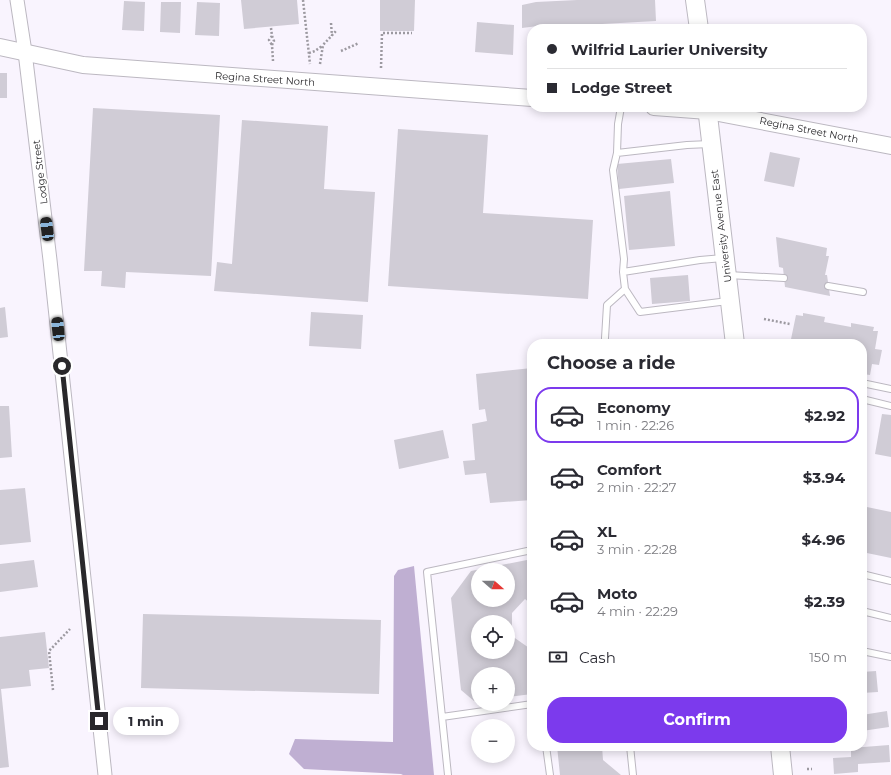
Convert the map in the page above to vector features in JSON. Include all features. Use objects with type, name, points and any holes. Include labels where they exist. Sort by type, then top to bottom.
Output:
[{"type":"main road","points":[[696,0],[698,24]]},
{"type":"main road","name":"University Avenue East","points":[[708,112],[734,339]]},
{"type":"main road","points":[[781,751],[783,775]]},
{"type":"street","name":"Lodge Street","points":[[17,0],[26,52],[51,267],[105,775]]},
{"type":"street","name":"Regina Street North","points":[[0,48],[26,52],[83,65],[527,98]]},
{"type":"street","name":"Regina Street North","points":[[723,112],[891,146]]},
{"type":"lane","points":[[620,112],[618,124],[617,153],[612,170],[624,259],[624,288],[640,312],[730,301]]},
{"type":"lane","points":[[617,153],[687,145],[712,144]]},
{"type":"lane","points":[[623,272],[700,260],[784,278]]},
{"type":"lane","points":[[828,286],[863,292]]},
{"type":"lane","points":[[605,338],[606,305],[624,288]]},
{"type":"lane","points":[[867,384],[891,389]]},
{"type":"lane","points":[[867,400],[891,406]]},
{"type":"lane","points":[[448,775],[427,572],[527,551]]},
{"type":"lane","points":[[867,575],[891,581]]},
{"type":"lane","points":[[867,612],[891,618]]},
{"type":"lane","points":[[867,652],[891,657]]},
{"type":"lane","points":[[442,717],[527,705]]},
{"type":"lane","points":[[547,751],[550,775]]},
{"type":"lane","points":[[631,751],[633,775]]},
{"type":"path","points":[[303,0],[310,64]]},
{"type":"path","points":[[331,23],[332,36]]},
{"type":"path","points":[[271,28],[274,42],[272,45],[273,61]]},
{"type":"path","points":[[309,53],[315,51],[323,45],[336,31]]},
{"type":"path","points":[[381,68],[382,33],[412,33]]},
{"type":"path","points":[[341,52],[360,43]]},
{"type":"path","points":[[320,64],[323,45]]},
{"type":"path","points":[[764,319],[790,324]]},
{"type":"path","points":[[53,690],[49,651],[70,628]]},
{"type":"path","points":[[807,769],[812,769]]},
{"type":"shaded area","points":[[414,566],[434,775],[403,775],[304,769],[289,754],[295,739],[393,742],[394,576],[398,570]]},
{"type":"building","points":[[241,0],[297,0],[299,24],[244,29]]},
{"type":"building","points":[[380,0],[415,0],[414,31],[380,31]]},
{"type":"building","points":[[577,0],[655,0],[656,21],[602,24],[527,24],[527,27],[522,28],[522,5],[536,2]]},
{"type":"building","points":[[124,1],[145,2],[144,31],[122,30]]},
{"type":"building","points":[[161,2],[181,2],[180,33],[160,32]]},
{"type":"building","points":[[197,2],[220,3],[219,36],[195,35]]},
{"type":"building","points":[[477,22],[514,25],[513,55],[475,52]]},
{"type":"building","points":[[0,73],[7,73],[7,98],[0,98]]},
{"type":"building","points":[[93,108],[220,115],[211,276],[126,272],[125,288],[101,286],[102,271],[84,271]]},
{"type":"building","points":[[242,120],[328,126],[324,189],[375,192],[368,302],[214,291],[217,262],[232,264]]},
{"type":"building","points":[[398,129],[488,135],[483,213],[593,220],[588,299],[388,286]]},
{"type":"building","points":[[770,152],[800,158],[794,187],[764,181]]},
{"type":"building","points":[[671,159],[674,183],[619,189],[617,164]]},
{"type":"building","points":[[670,191],[675,246],[629,250],[624,196]]},
{"type":"building","points":[[776,237],[827,248],[826,256],[829,256],[825,275],[827,275],[830,296],[785,287],[783,268],[779,267]]},
{"type":"building","points":[[688,275],[690,301],[652,304],[650,278]]},
{"type":"building","points":[[5,307],[8,337],[0,338],[0,308]]},
{"type":"building","points":[[311,312],[363,315],[361,349],[309,346]]},
{"type":"building","points":[[803,313],[825,317],[824,322],[851,327],[851,323],[874,327],[873,331],[878,331],[875,349],[882,350],[879,365],[872,364],[870,375],[867,375],[867,339],[791,339],[796,315],[803,316]]},
{"type":"building","points":[[527,369],[527,500],[490,503],[486,473],[465,475],[463,461],[475,460],[472,424],[487,421],[485,409],[479,410],[476,374]]},
{"type":"building","points":[[0,406],[9,406],[12,457],[0,458]]},
{"type":"building","points":[[882,414],[891,415],[891,457],[875,454]]},
{"type":"building","points":[[443,430],[449,458],[399,469],[394,440]]},
{"type":"building","points":[[25,488],[31,542],[0,545],[0,490]]},
{"type":"building","points":[[867,507],[891,512],[891,558],[867,553]]},
{"type":"building","points":[[34,560],[38,587],[0,592],[0,564]]},
{"type":"building","points":[[527,560],[527,601],[525,599],[512,613],[512,615],[471,615],[471,659],[515,659],[515,638],[527,646],[527,695],[515,696],[515,667],[471,667],[471,698],[461,690],[451,598],[471,571],[471,607],[515,607],[515,563],[512,563]]},
{"type":"building","points":[[143,614],[381,620],[379,694],[141,688]]},
{"type":"building","points":[[45,632],[49,668],[29,670],[31,686],[1,689],[9,767],[0,768],[0,637]]},
{"type":"building","points":[[876,671],[878,692],[867,693],[867,672]]},
{"type":"building","points":[[887,711],[889,727],[867,730],[867,714]]},
{"type":"building","points":[[889,745],[890,762],[858,764],[858,772],[834,774],[833,758],[851,757],[851,751],[867,751],[867,747]]},
{"type":"building","points":[[558,751],[602,751],[603,760],[621,775],[560,775]]},
{"type":"route","points":[[62,366],[99,721]]}]
